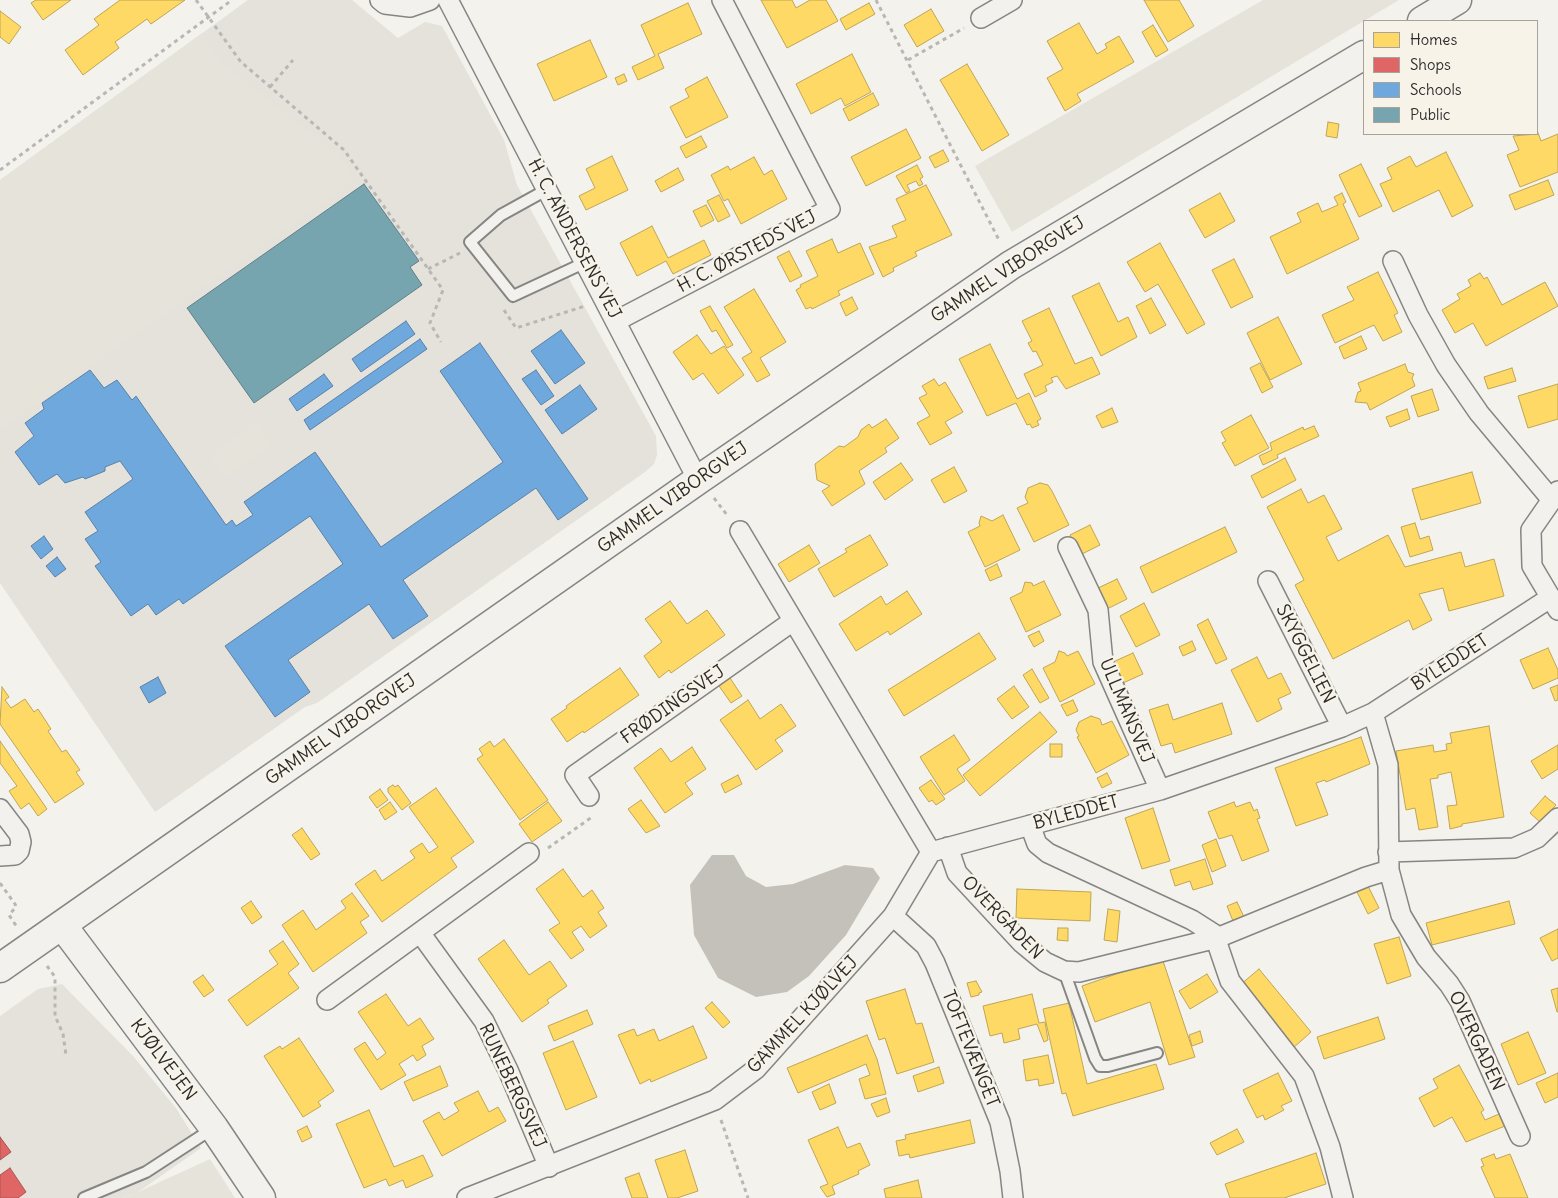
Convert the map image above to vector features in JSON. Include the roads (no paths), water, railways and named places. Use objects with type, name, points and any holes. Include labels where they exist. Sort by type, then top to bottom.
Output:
[{"type":"main road","points":[[1424,20],[1457,0]]},
{"type":"main road","name":"GAMMEL VIBORGVEJ","points":[[0,968],[698,480],[1011,265],[1363,56]]},
{"type":"main road","name":"KJØLVEJEN","points":[[62,925],[214,1128],[261,1198]]},
{"type":"street","points":[[380,0],[385,4],[410,7],[430,0]]},
{"type":"street","name":"H. C. ANDERSENS VEJ","points":[[448,0],[698,480]]},
{"type":"street","name":"H. C. ØRSTEDS VEJ","points":[[616,321],[830,209],[722,0]]},
{"type":"street","points":[[981,18],[1012,0]]},
{"type":"street","points":[[1393,261],[1418,314],[1446,365],[1479,413],[1554,495],[1531,530],[1532,566],[1554,604]]},
{"type":"street","points":[[740,531],[793,621],[939,850]]},
{"type":"street","name":"ULLMANSVEJ","points":[[1068,547],[1098,610],[1103,662],[1160,790]]},
{"type":"street","name":"SKYGGELIEN","points":[[1268,582],[1342,727]]},
{"type":"street","name":"BYLEDDET","points":[[939,850],[1160,790],[1342,727],[1373,713],[1554,604]]},
{"type":"street","name":"FRØDINGSVEJ","points":[[589,796],[575,774],[793,621]]},
{"type":"street","name":"OVERGADEN","points":[[1373,713],[1388,765],[1389,861],[1401,915],[1426,957],[1449,984],[1460,1002],[1520,1136]]},
{"type":"street","points":[[0,809],[20,834],[21,842],[19,851],[15,855],[0,856]]},
{"type":"street","points":[[1064,971],[1079,972],[1217,938],[1366,877],[1389,861],[1514,848],[1537,838],[1558,818]]},
{"type":"street","points":[[1030,825],[1037,844],[1048,854],[1192,920],[1217,938],[1230,981],[1304,1076],[1330,1147],[1343,1198]]},
{"type":"street","name":"OVERGADEN","points":[[939,850],[1015,937],[1045,962],[1064,971]]},
{"type":"street","name":"GAMMEL KJØLVEJ","points":[[467,1198],[715,1100],[756,1069],[893,916],[939,850]]},
{"type":"street","points":[[327,1000],[529,853]]},
{"type":"street","name":"TOFTEVÆNGET","points":[[893,916],[926,946],[936,963],[1000,1122],[1010,1171],[1012,1198]]},
{"type":"street","name":"RUNEBERGSVEJ","points":[[420,934],[484,1022],[508,1070],[549,1166]]},
{"type":"lane","points":[[548,189],[501,215],[470,242],[512,296],[584,263]]},
{"type":"lane","points":[[1064,971],[1095,1058],[1100,1066],[1108,1066],[1157,1052]]},
{"type":"lane","points":[[84,1198],[146,1172],[214,1128]]}]
